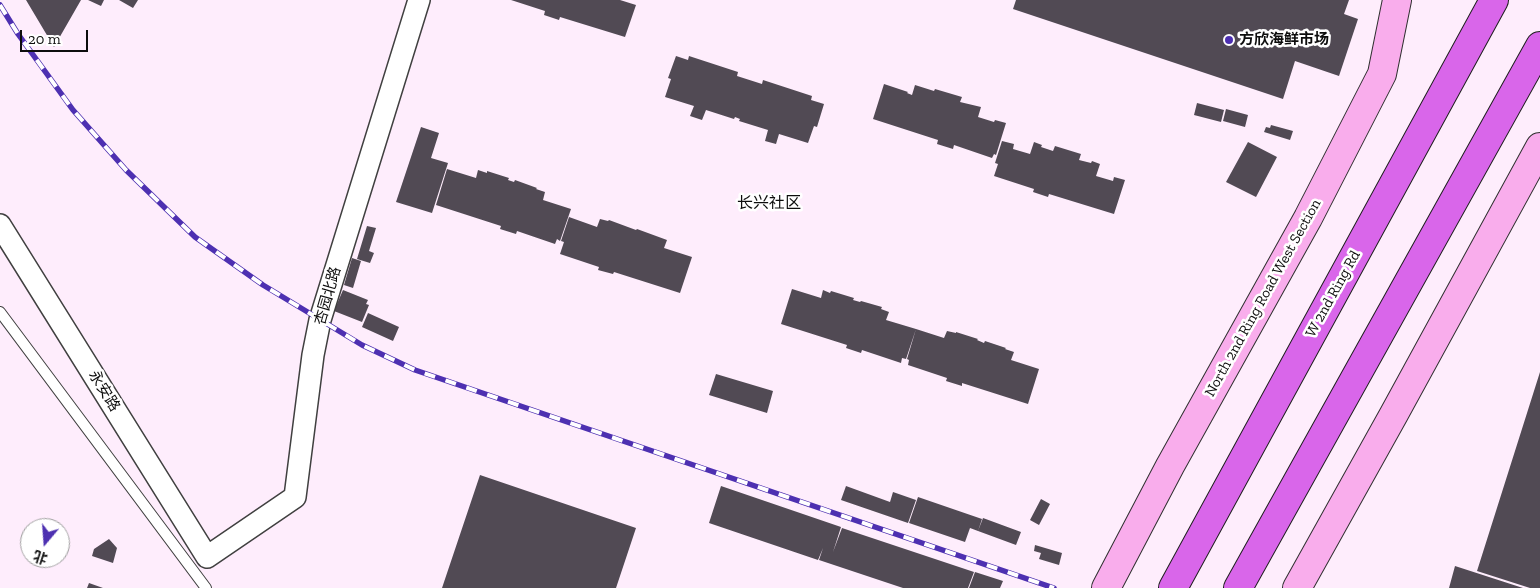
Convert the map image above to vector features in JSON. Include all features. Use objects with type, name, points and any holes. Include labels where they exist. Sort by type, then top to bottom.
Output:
[{"type":"highway","name":"W 2nd Ring Rd","points":[[1173,588],[1494,0]]},
{"type":"highway","points":[[1238,588],[1540,46]]},
{"type":"main road","name":"North 2nd Ring Road West Section","points":[[1106,588],[1170,466],[1308,218],[1382,74],[1397,0]]},
{"type":"main road","points":[[1297,588],[1540,147]]},
{"type":"street","name":"杏园北路","points":[[207,557],[295,497],[313,355],[320,320],[418,0]]},
{"type":"street","name":"永安路","points":[[0,225],[207,557]]},
{"type":"lane","points":[[0,312],[206,588]]},
{"type":"building","points":[[26,0],[81,0],[54,47]]},
{"type":"building","points":[[88,0],[104,0],[101,6]]},
{"type":"building","points":[[119,0],[138,0],[133,8]]},
{"type":"building","points":[[511,0],[620,0],[636,5],[625,37],[560,17],[559,20],[544,15],[545,11]]},
{"type":"building","name":"方欣海鲜市场","points":[[1016,0],[1349,0],[1344,14],[1358,19],[1339,76],[1295,61],[1283,99],[1013,9]]},
{"type":"building","points":[[676,56],[688,60],[689,56],[738,72],[737,76],[762,84],[763,80],[812,96],[811,100],[824,104],[817,127],[814,126],[808,143],[779,134],[776,144],[765,141],[768,130],[739,121],[740,119],[735,117],[734,119],[706,110],[702,120],[690,116],[694,106],[665,97],[671,79],[668,78]]},
{"type":"building","points":[[884,84],[912,95],[915,85],[934,91],[935,89],[962,97],[960,102],[981,107],[978,117],[994,122],[995,120],[1006,123],[996,155],[994,154],[992,158],[954,145],[953,149],[937,144],[938,140],[873,119]]},
{"type":"building","points":[[1197,103],[1224,110],[1221,122],[1194,115]]},
{"type":"building","points":[[1226,109],[1248,115],[1245,127],[1223,121]]},
{"type":"building","points":[[1271,125],[1293,131],[1290,140],[1264,132],[1266,127],[1270,128]]},
{"type":"building","points":[[421,127],[439,133],[431,158],[448,163],[432,213],[396,202]]},
{"type":"building","points":[[1002,141],[1014,144],[1013,149],[1030,154],[1034,142],[1042,145],[1041,147],[1053,151],[1055,146],[1081,154],[1079,160],[1100,164],[1096,176],[1113,181],[1114,177],[1125,180],[1114,214],[1049,194],[1048,197],[1033,192],[1034,189],[994,176],[998,164],[995,163]]},
{"type":"building","points":[[1248,142],[1277,157],[1256,197],[1226,182]]},
{"type":"building","points":[[447,169],[476,178],[478,170],[487,173],[487,171],[545,192],[543,200],[571,209],[560,241],[557,239],[555,244],[517,231],[516,234],[500,229],[501,226],[436,205]]},
{"type":"building","points":[[569,217],[597,227],[600,219],[637,229],[667,240],[664,248],[692,257],[680,293],[614,272],[613,274],[598,270],[599,267],[560,254],[564,242],[561,241]]},
{"type":"building","points":[[367,226],[376,228],[369,251],[374,253],[370,263],[357,259]]},
{"type":"building","points":[[352,258],[361,261],[353,288],[344,285]]},
{"type":"building","points":[[792,289],[821,298],[823,290],[830,293],[831,291],[854,298],[853,300],[882,307],[881,309],[889,312],[886,320],[916,329],[906,359],[902,358],[901,363],[862,350],[861,353],[846,348],[847,345],[781,324]]},
{"type":"building","points":[[343,290],[368,300],[366,304],[369,305],[362,322],[334,311]]},
{"type":"building","points":[[368,313],[399,327],[393,341],[362,327]]},
{"type":"building","points":[[916,329],[944,338],[947,331],[956,332],[1014,352],[1011,360],[1039,369],[1028,404],[962,383],[962,386],[946,381],[947,378],[908,365],[909,360],[907,359]]},
{"type":"building","points":[[1540,372],[1540,588],[1530,588],[1477,571]]},
{"type":"building","points":[[716,374],[773,391],[767,413],[709,395]]},
{"type":"building","points":[[480,475],[636,528],[616,588],[442,588]]},
{"type":"building","points":[[721,486],[841,527],[833,552],[842,528],[974,572],[968,588],[903,588],[819,560],[823,548],[818,560],[709,523]]},
{"type":"building","points":[[846,486],[890,502],[893,492],[916,500],[908,523],[841,500]]},
{"type":"building","points":[[918,497],[982,519],[978,531],[970,528],[965,542],[909,523]]},
{"type":"building","points":[[1041,499],[1050,504],[1039,525],[1030,520]]},
{"type":"building","points":[[983,518],[1021,532],[1016,545],[978,531]]},
{"type":"building","points":[[109,539],[117,548],[113,563],[92,556],[94,549]]},
{"type":"building","points":[[1035,545],[1062,553],[1059,565],[1039,559],[1041,553],[1034,551]]},
{"type":"building","points":[[1455,566],[1523,588],[1449,588]]},
{"type":"building","points":[[975,572],[1003,581],[1000,588],[969,588]]},
{"type":"building","points":[[89,583],[103,588],[87,588]]},
{"type":"railway","points":[[0,5],[18,34],[73,110],[126,170],[195,237],[263,285],[362,345],[415,370],[1054,588]]},
{"type":"place","name":"方欣海鲜市场","points":[[1229,40]]},
{"type":"district","name":"长兴社区","points":[[769,203]]}]
